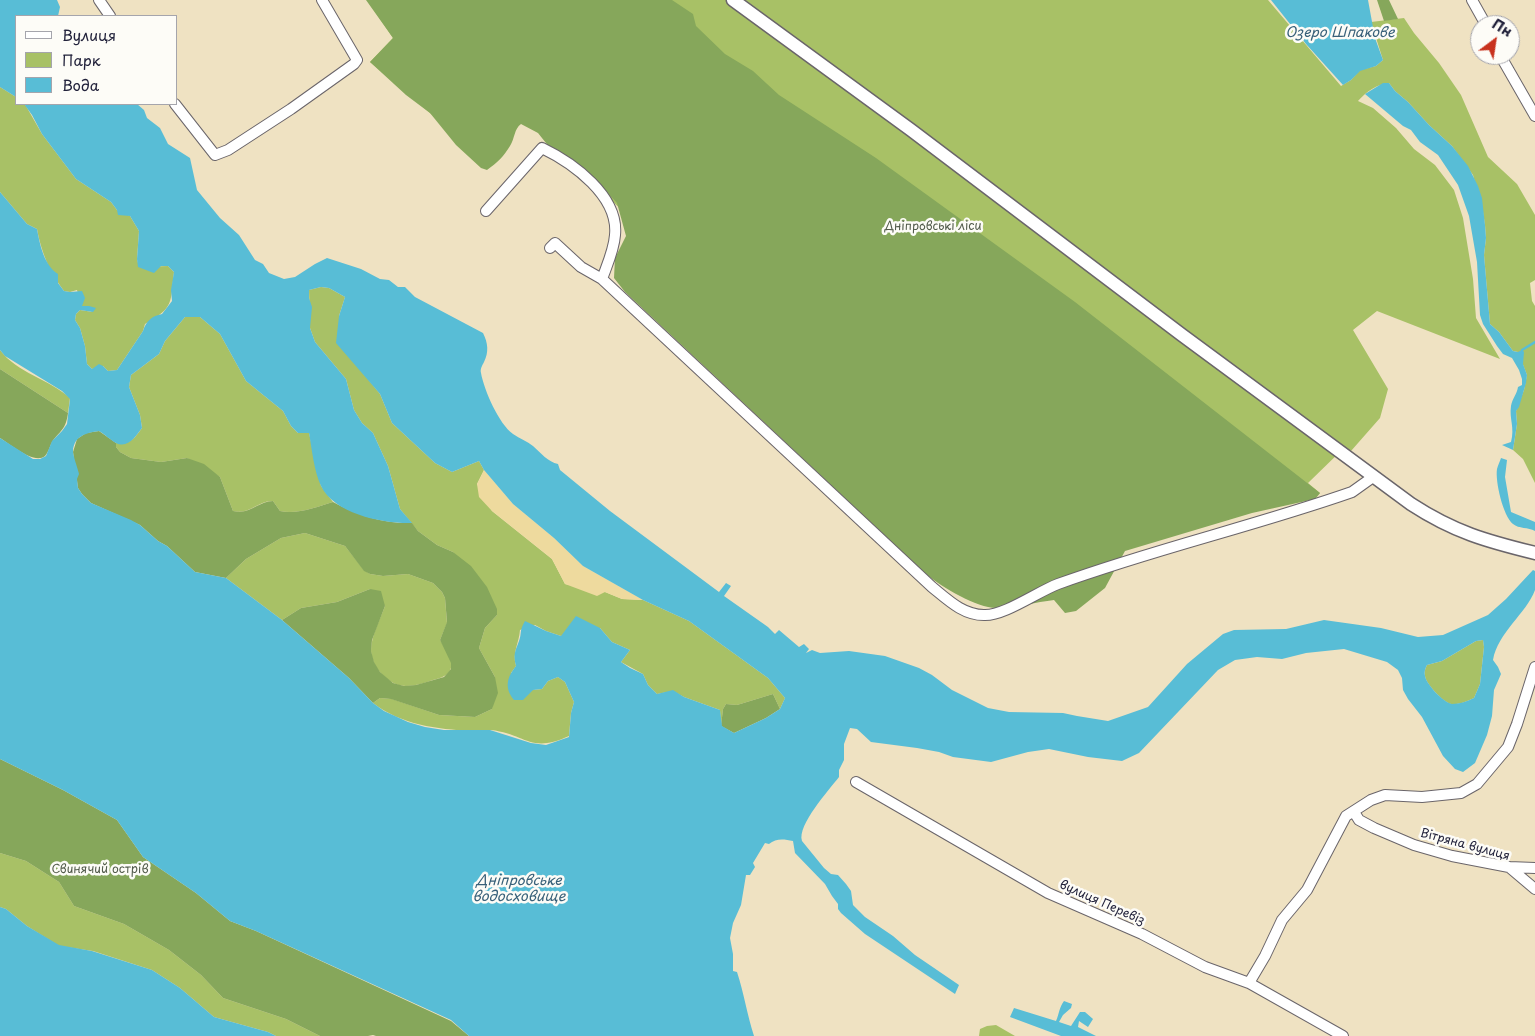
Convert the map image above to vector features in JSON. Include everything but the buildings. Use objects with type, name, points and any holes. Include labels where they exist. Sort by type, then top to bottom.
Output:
[{"type":"main road","points":[[733,0],[911,130],[1410,504],[1443,524],[1487,542],[1535,553]]},
{"type":"street","points":[[99,0],[109,15]]},
{"type":"street","points":[[176,105],[215,155],[228,150],[291,109],[354,64],[357,60],[322,0]]},
{"type":"street","points":[[1472,0],[1480,15]]},
{"type":"street","points":[[1506,65],[1535,116]]},
{"type":"street","points":[[486,211],[542,148],[557,155],[597,187],[614,218],[616,234],[602,279]]},
{"type":"street","points":[[550,248],[555,243],[581,267],[602,279],[925,580],[952,603],[966,612],[986,616],[1004,611],[1055,585],[1120,562],[1352,492],[1373,477]]},
{"type":"street","points":[[1249,983],[1265,956],[1282,920],[1307,890],[1346,816],[1371,800],[1385,795],[1422,797],[1461,793],[1476,784],[1508,746],[1518,724],[1535,667]]},
{"type":"street","name":"вулиця Перевіз","points":[[856,782],[1048,893],[1142,934],[1205,967],[1249,983],[1343,1036]]},
{"type":"street","name":"Вітряна вулиця","points":[[1354,812],[1359,820],[1414,845],[1452,856],[1508,867],[1535,889]]},
{"type":"street","points":[[1508,867],[1535,868]]},
{"type":"green space","name":"Дніпровські ліси","points":[[366,0],[672,0],[693,14],[696,26],[725,54],[753,71],[779,95],[876,158],[1075,302],[1320,493],[1315,499],[1252,513],[1125,551],[1105,588],[1076,611],[1065,613],[1054,600],[996,608],[979,605],[960,596],[927,575],[625,292],[614,278],[615,258],[626,236],[617,203],[600,185],[550,148],[538,133],[521,124],[517,128],[512,143],[503,156],[487,170],[481,168],[456,145],[430,113],[406,95],[370,62],[393,38]]},
{"type":"green space","name":"Дніпровські ліси","points":[[367,0],[1268,0],[1341,86],[1351,80],[1360,70],[1376,66],[1383,60],[1371,22],[1404,18],[1461,95],[1488,157],[1517,184],[1535,215],[1535,280],[1530,283],[1532,301],[1535,306],[1535,483],[1523,459],[1513,450],[1517,424],[1516,411],[1524,390],[1527,375],[1518,352],[1513,351],[1499,332],[1490,324],[1484,255],[1485,225],[1473,175],[1452,146],[1389,83],[1372,89],[1358,101],[1373,108],[1396,128],[1414,149],[1435,165],[1454,190],[1463,218],[1473,279],[1476,318],[1500,359],[1377,311],[1353,330],[1388,389],[1380,418],[1351,451],[1345,447],[1308,483],[1320,493],[1315,499],[628,216],[522,116],[484,159],[370,62],[393,38]]},
{"type":"green space","points":[[1377,0],[1389,0],[1398,19],[1384,21]]},
{"type":"green space","points":[[0,87],[15,96],[15,105],[26,106],[42,134],[76,179],[111,202],[117,210],[130,216],[139,231],[137,259],[139,267],[168,266],[174,272],[169,303],[162,313],[145,324],[143,331],[117,370],[108,371],[103,366],[92,369],[87,364],[85,346],[80,328],[75,320],[76,314],[80,310],[93,312],[82,307],[77,290],[64,291],[54,277],[47,262],[37,229],[27,224],[0,192]]},
{"type":"green space","points":[[321,287],[329,288],[345,297],[339,316],[363,373],[380,394],[392,423],[435,463],[452,472],[479,461],[484,470],[477,484],[492,511],[552,559],[565,584],[605,592],[622,599],[643,600],[689,621],[768,678],[785,698],[780,709],[773,694],[737,705],[726,704],[723,709],[721,726],[720,710],[673,691],[657,694],[648,685],[643,674],[621,662],[630,650],[612,642],[600,628],[561,636],[535,625],[520,630],[515,652],[516,666],[511,673],[533,690],[542,689],[548,681],[558,677],[565,682],[574,702],[569,736],[556,741],[536,743],[491,730],[472,731],[433,727],[408,721],[373,703],[380,698],[392,699],[439,715],[475,717],[492,709],[495,677],[479,648],[485,628],[497,615],[453,552],[437,545],[418,531],[400,509],[388,466],[373,433],[362,423],[354,410],[346,379],[315,342],[310,328],[309,290]]},
{"type":"green space","points":[[185,317],[200,317],[220,334],[246,381],[283,411],[291,426],[298,433],[309,433],[321,486],[333,502],[306,510],[286,512],[280,511],[273,501],[268,501],[245,511],[233,511],[220,477],[187,458],[161,462],[131,458],[120,452],[116,447],[116,443],[125,443],[132,440],[142,428],[140,415],[129,387],[131,375],[159,354],[165,341]]},
{"type":"green space","points":[[0,350],[15,365],[62,391],[70,398],[68,413],[0,369]]},
{"type":"green space","points":[[0,369],[68,413],[64,428],[53,441],[45,456],[35,458],[29,456],[0,438]]},
{"type":"green space","points":[[99,431],[116,443],[116,447],[120,452],[131,458],[161,462],[187,458],[204,464],[220,477],[233,511],[250,510],[263,503],[273,501],[280,511],[293,512],[333,502],[371,518],[391,522],[412,523],[418,531],[437,545],[453,552],[471,566],[487,587],[497,609],[497,615],[485,628],[479,648],[495,677],[498,693],[492,709],[475,717],[439,715],[391,699],[380,698],[373,703],[349,678],[282,620],[301,608],[337,602],[370,589],[381,591],[385,606],[372,640],[371,651],[374,662],[380,672],[393,683],[404,686],[416,685],[444,677],[451,669],[451,663],[440,640],[447,622],[445,598],[433,583],[408,574],[383,576],[370,574],[364,571],[345,546],[305,533],[281,538],[246,559],[226,578],[195,572],[167,546],[158,541],[140,525],[91,503],[82,494],[78,488],[73,452],[77,439],[86,433]]},
{"type":"green space","points":[[305,533],[345,546],[364,570],[370,574],[383,576],[408,574],[433,583],[445,598],[447,623],[440,640],[452,665],[448,673],[426,682],[406,686],[394,683],[382,675],[374,664],[371,645],[385,606],[370,589],[337,602],[301,608],[282,620],[226,578],[246,559],[281,538]]},
{"type":"green space","points":[[1483,640],[1480,684],[1474,698],[1457,704],[1448,703],[1428,683],[1425,675],[1427,665],[1442,661],[1476,641]]},
{"type":"green space","points":[[773,694],[780,709],[766,718],[734,733],[721,726],[723,709],[726,704],[737,705]]},
{"type":"green space","name":"Свинячий острів","points":[[0,759],[63,790],[117,820],[143,857],[196,893],[230,921],[256,931],[451,1021],[469,1036],[320,1036],[286,1019],[223,998],[201,975],[169,950],[124,924],[74,906],[59,882],[26,861],[0,853]]},
{"type":"green space","points":[[0,853],[26,861],[59,882],[74,906],[124,924],[169,950],[201,975],[223,998],[286,1019],[320,1036],[276,1036],[214,1017],[180,988],[152,970],[93,951],[59,946],[27,926],[6,909],[0,907]]},
{"type":"green space","points":[[996,1025],[1015,1036],[979,1036],[980,1029]]},
{"type":"sand","points":[[484,470],[513,504],[554,538],[583,566],[643,600],[622,599],[605,592],[597,596],[565,584],[552,559],[492,511],[479,497],[477,484]]},
{"type":"water","points":[[0,0],[57,0],[60,7],[58,15],[15,15],[15,96],[0,87]]},
{"type":"water","name":"Озеро Шпакове","points":[[1271,0],[1368,0],[1375,38],[1383,60],[1376,66],[1360,71],[1343,85],[1306,44]]},
{"type":"water","points":[[1383,83],[1389,83],[1452,146],[1468,166],[1478,186],[1482,198],[1485,225],[1484,255],[1490,324],[1499,332],[1513,351],[1518,352],[1522,350],[1524,352],[1523,364],[1527,375],[1519,407],[1516,411],[1517,424],[1513,450],[1502,445],[1511,442],[1511,406],[1518,387],[1522,385],[1522,379],[1512,358],[1503,354],[1497,346],[1483,324],[1480,315],[1477,262],[1469,216],[1458,185],[1438,155],[1420,142],[1411,130],[1403,126],[1365,94]]},
{"type":"water","name":"Дніпровське водосховище","points":[[25,105],[138,105],[144,110],[147,118],[160,128],[168,144],[190,158],[197,190],[220,218],[239,235],[255,260],[263,264],[269,273],[284,279],[295,277],[327,258],[361,269],[380,279],[389,280],[398,287],[405,287],[415,297],[483,333],[486,340],[487,355],[481,370],[483,380],[493,406],[508,429],[531,444],[548,459],[558,464],[560,470],[610,511],[719,592],[726,583],[731,586],[724,596],[775,634],[779,630],[799,647],[804,644],[809,649],[806,653],[812,650],[820,653],[849,651],[885,656],[919,668],[952,690],[988,708],[1009,712],[1063,713],[1108,721],[1148,707],[1187,664],[1223,634],[1234,630],[1286,629],[1324,620],[1381,628],[1418,637],[1443,635],[1488,615],[1533,570],[1535,571],[1535,590],[1531,599],[1500,641],[1493,660],[1501,674],[1494,690],[1492,716],[1487,735],[1475,763],[1463,772],[1455,769],[1443,756],[1422,717],[1408,699],[1403,690],[1402,678],[1398,670],[1387,662],[1344,649],[1306,653],[1282,659],[1257,657],[1235,660],[1218,670],[1139,753],[1122,761],[1088,757],[1049,749],[1028,752],[991,762],[953,757],[917,748],[871,742],[857,729],[850,728],[844,744],[844,760],[839,770],[839,777],[809,817],[804,826],[802,841],[824,868],[831,874],[838,875],[846,884],[851,891],[853,905],[865,917],[959,985],[955,994],[865,934],[841,913],[838,909],[838,904],[825,884],[795,853],[793,841],[780,840],[769,844],[765,843],[753,863],[755,867],[750,875],[746,875],[741,905],[733,923],[730,938],[733,954],[733,971],[737,972],[754,1036],[469,1036],[451,1020],[256,931],[230,921],[196,893],[143,857],[117,820],[63,790],[0,759],[0,438],[33,459],[40,459],[46,456],[52,441],[67,424],[70,399],[62,391],[5,356],[0,350],[0,192],[27,224],[37,229],[43,254],[49,265],[58,274],[58,283],[64,291],[82,291],[85,298],[82,306],[96,308],[93,312],[80,310],[76,314],[75,320],[80,328],[85,346],[87,364],[92,369],[99,364],[108,371],[117,370],[144,327],[152,318],[162,314],[172,301],[171,290],[174,272],[168,266],[161,266],[154,273],[138,267],[139,231],[130,216],[118,215],[111,202],[76,179],[42,134]],"holes":[[[321,287],[329,288],[345,297],[339,316],[336,343],[380,394],[392,423],[435,463],[452,472],[479,461],[484,470],[513,504],[554,538],[583,566],[643,600],[689,621],[768,678],[785,698],[780,709],[766,718],[734,733],[722,726],[720,710],[684,697],[673,690],[657,694],[648,685],[643,674],[621,662],[630,650],[612,642],[600,628],[576,616],[561,636],[525,621],[515,653],[516,666],[510,674],[508,683],[509,691],[514,700],[523,700],[533,690],[542,689],[548,681],[558,677],[565,682],[574,702],[569,737],[546,745],[531,743],[490,730],[444,730],[408,722],[384,711],[373,703],[349,678],[282,620],[226,578],[195,572],[167,546],[158,541],[140,525],[91,503],[82,494],[78,488],[77,479],[79,474],[73,453],[76,442],[85,434],[99,431],[120,444],[128,443],[134,438],[142,428],[140,415],[129,387],[131,375],[159,354],[165,341],[185,317],[200,317],[220,334],[246,381],[283,411],[291,426],[298,433],[309,433],[317,474],[327,496],[337,504],[361,515],[388,522],[412,523],[400,509],[388,466],[373,433],[362,423],[354,410],[346,379],[315,342],[310,328],[312,307],[309,290]],[[1483,640],[1480,684],[1474,698],[1452,704],[1436,693],[1426,679],[1427,665],[1442,661],[1476,641]]]},
{"type":"water","points":[[1501,458],[1507,460],[1505,477],[1511,512],[1535,522],[1535,531],[1515,526],[1506,514],[1497,482],[1497,469]]},
{"type":"water","points":[[0,907],[6,909],[27,926],[59,945],[92,951],[152,970],[180,988],[214,1017],[276,1036],[0,1036]]},
{"type":"water","points":[[1064,1001],[1072,1004],[1071,1008],[1063,1015],[1059,1022],[1071,1026],[1080,1012],[1085,1012],[1093,1019],[1088,1027],[1079,1021],[1078,1027],[1096,1036],[1061,1036],[1010,1017],[1014,1008],[1056,1021]]},
{"type":"waterway","points":[[1522,350],[1535,342]]}]
